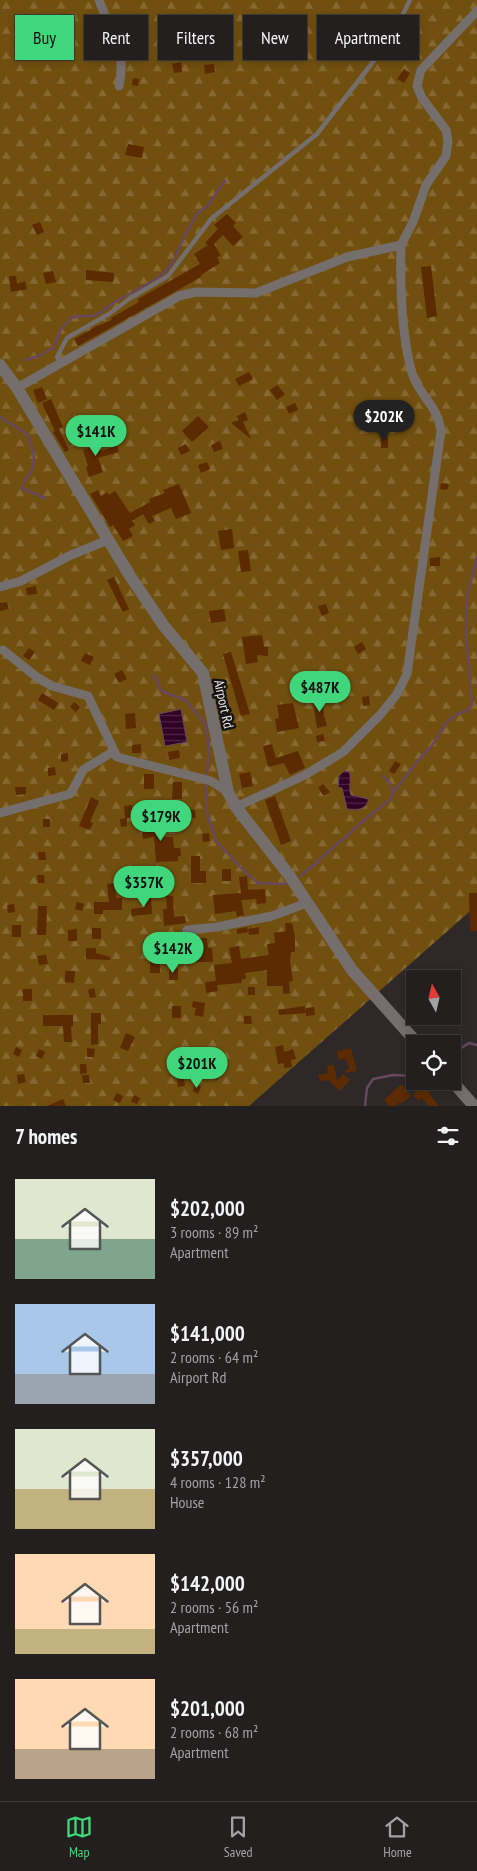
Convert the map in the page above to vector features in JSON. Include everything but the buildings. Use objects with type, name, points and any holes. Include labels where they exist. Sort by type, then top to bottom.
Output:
[{"type":"main road","name":"Airport Rd","points":[[0,365],[16,388],[130,576],[164,626],[203,673],[228,792],[236,807],[289,875],[352,970],[410,1035]]},
{"type":"main road","points":[[460,1090],[474,1106]]},
{"type":"street","points":[[100,0],[120,48],[122,70],[119,86]]},
{"type":"street","points":[[236,807],[305,775],[343,752],[380,715],[397,694],[407,674],[441,431],[440,421],[435,409],[420,390],[412,374],[406,342],[402,297],[401,245],[413,222],[426,184],[446,156],[448,141],[446,130],[422,98],[417,86],[420,70],[477,11]]},
{"type":"street","points":[[16,388],[179,296],[196,292],[256,293],[347,257],[401,245]]},
{"type":"street","points":[[0,587],[21,581],[71,555],[108,540]]},
{"type":"street","points":[[3,650],[38,678],[52,686],[88,696],[117,757],[211,781],[228,792]]},
{"type":"street","points":[[0,813],[70,794],[83,770],[114,750]]},
{"type":"street","points":[[187,930],[217,927],[272,916],[308,903]]},
{"type":"lane","points":[[61,363],[57,357],[67,338],[109,314],[168,276],[211,220],[317,134],[390,40],[410,0]]},
{"type":"green space","points":[[0,0],[477,0],[477,905],[249,1106],[0,1106]]},
{"type":"shaded area","points":[[181,709],[187,742],[165,746],[159,714]]},
{"type":"shaded area","points":[[344,771],[350,774],[351,795],[368,799],[366,805],[362,808],[356,810],[347,809],[342,788],[338,787],[339,776]]},
{"type":"waterway","points":[[25,360],[39,356],[54,347],[61,329],[71,318],[92,316],[100,313],[116,301],[154,281],[167,270],[198,213],[208,205],[225,181]]},
{"type":"waterway","points":[[0,417],[27,434],[31,444],[34,464],[30,474],[23,482],[22,488],[45,498]]},
{"type":"waterway","points":[[392,794],[417,761],[434,743],[448,721],[459,713],[466,711],[472,705],[466,634],[467,596],[477,557]]},
{"type":"waterway","points":[[154,675],[161,691],[185,700],[205,723],[209,746],[207,776]]},
{"type":"waterway","points":[[301,876],[392,798],[391,786],[383,776]]},
{"type":"waterway","points":[[206,782],[207,813],[216,841],[258,883],[286,884]]},
{"type":"waterway","points":[[461,1048],[469,1043],[477,1045]]},
{"type":"waterway","points":[[365,1106],[367,1088],[373,1079],[393,1075],[406,1076]]}]
